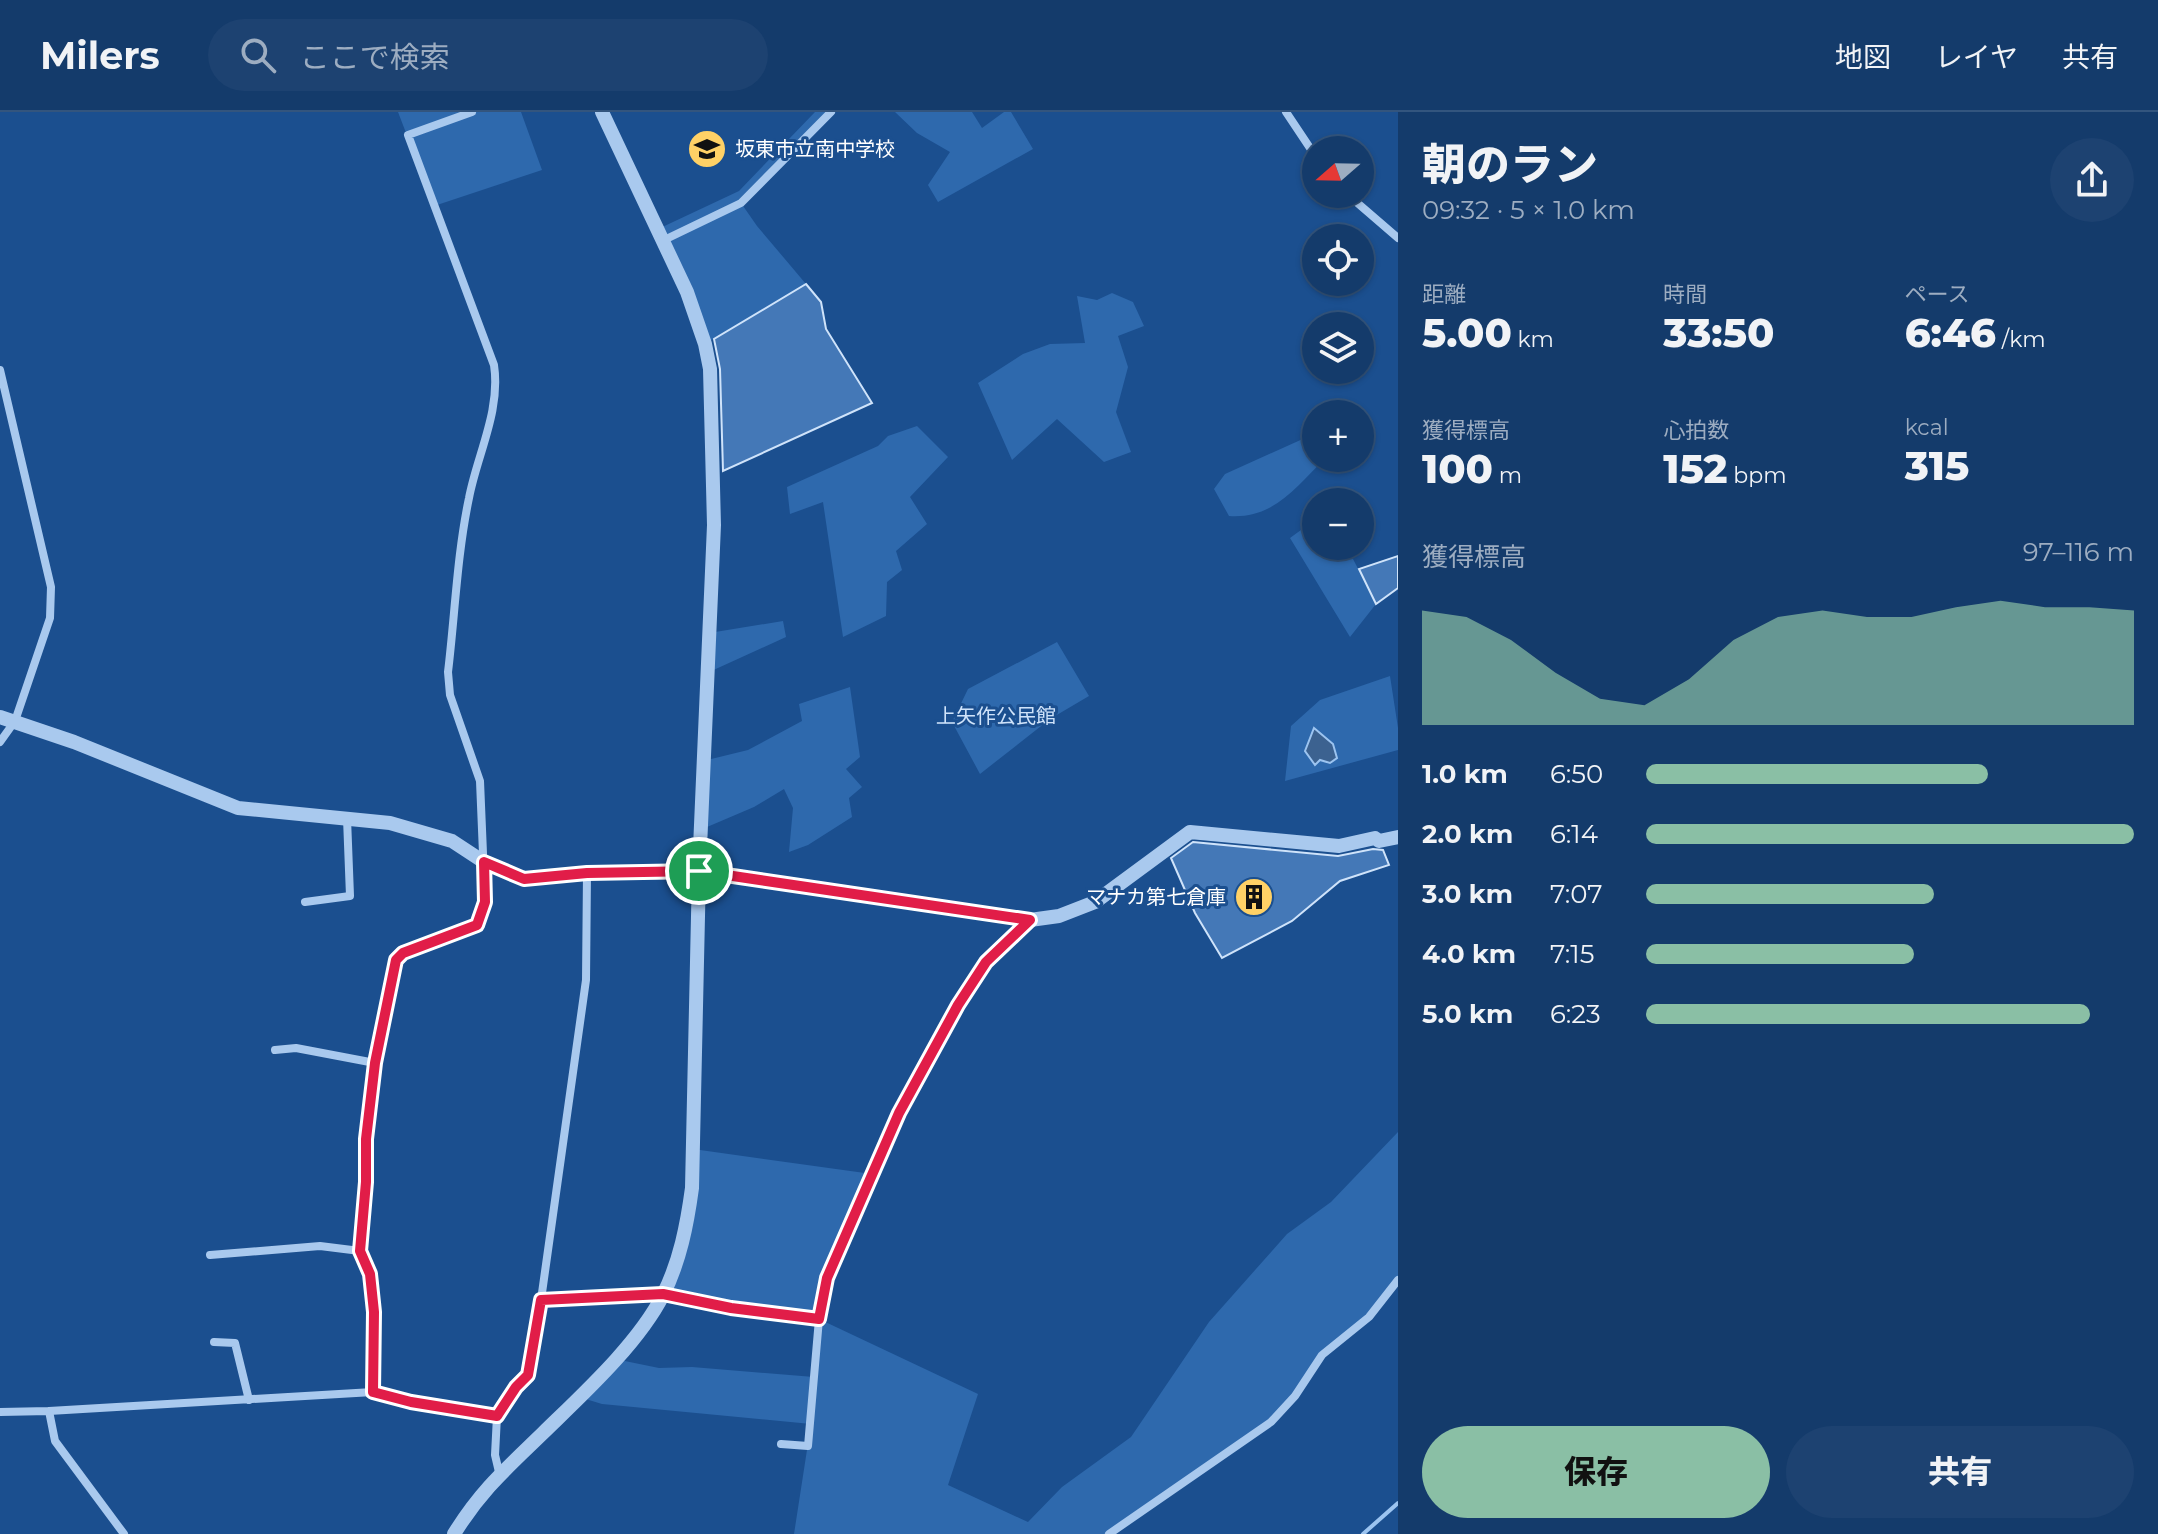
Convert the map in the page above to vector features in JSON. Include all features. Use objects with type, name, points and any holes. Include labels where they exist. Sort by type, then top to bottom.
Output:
[{"type":"street","points":[[373,1392],[374,1312],[370,1274],[360,1251],[366,1139],[375,1063],[396,960],[403,953],[477,925],[485,902],[480,781],[450,695],[448,672],[469,498],[492,416],[496,378],[494,365],[408,135],[472,112]]},
{"type":"street","points":[[454,1534],[499,1472],[542,1434],[634,1339],[663,1294],[674,1270],[687,1222],[692,1188],[699,871],[714,525],[710,369],[687,292],[602,112]]},
{"type":"street","points":[[662,241],[741,203],[831,112]]},
{"type":"street","points":[[1286,112],[1302,136]]},
{"type":"street","points":[[1363,208],[1398,238]]},
{"type":"street","points":[[0,370],[51,587],[50,618],[0,742]]},
{"type":"street","points":[[7,719],[74,742],[238,808],[390,823],[452,841],[484,862],[524,879],[587,873],[699,871],[1030,920],[1059,916],[1095,902],[1190,832],[1339,846],[1375,838],[1379,841],[1398,837]]},
{"type":"street","points":[[305,902],[350,896],[347,818]]},
{"type":"street","points":[[499,1472],[495,1455],[497,1416],[528,1375],[541,1300],[586,980],[587,873]]},
{"type":"street","points":[[781,1444],[808,1446],[819,1319],[827,1278],[899,1113],[958,1005],[986,962],[1030,920]]},
{"type":"street","points":[[275,1050],[296,1048],[375,1063]]},
{"type":"street","points":[[210,1255],[320,1246],[360,1251]]},
{"type":"street","points":[[1109,1534],[1271,1422],[1295,1396],[1322,1355],[1369,1317],[1398,1280]]},
{"type":"street","points":[[541,1300],[663,1294],[731,1308],[819,1319]]},
{"type":"street","points":[[214,1342],[235,1343],[249,1400]]},
{"type":"street","points":[[0,1412],[373,1392],[411,1402],[497,1416]]},
{"type":"street","points":[[49,1411],[55,1441],[124,1534]]},
{"type":"green space","points":[[398,112],[521,112],[542,170],[434,206]]},
{"type":"green space","points":[[815,112],[832,112],[741,203],[806,284],[705,344],[656,230],[739,191]]},
{"type":"green space","points":[[895,112],[972,112],[982,128],[1004,112],[1011,112],[1033,149],[938,202],[928,185],[950,152],[917,133]]},
{"type":"green space","points":[[1112,293],[1133,302],[1144,326],[1118,336],[1128,367],[1116,412],[1131,452],[1104,462],[1057,419],[1012,460],[978,383],[1023,354],[1050,344],[1085,343],[1077,296],[1097,300]]},
{"type":"green space","points":[[917,426],[948,457],[910,497],[927,524],[896,551],[902,570],[887,582],[886,616],[843,637],[823,502],[790,514],[787,487],[878,446],[888,436]]},
{"type":"green space","points":[[1302,439],[1302,472],[1312,472],[1272,507],[1245,516],[1229,516],[1214,489],[1225,474]]},
{"type":"green space","points":[[1302,529],[1302,558],[1290,538]]},
{"type":"green space","points":[[1303,560],[1354,560],[1376,604],[1350,637]]},
{"type":"green space","points":[[783,621],[786,637],[707,673],[709,633]]},
{"type":"green space","name":"上矢作公民館","points":[[1057,642],[1089,696],[1050,719],[980,774],[952,722],[968,689]]},
{"type":"green space","points":[[1390,676],[1398,750],[1285,781],[1291,726],[1320,700]]},
{"type":"green space","points":[[850,687],[860,757],[846,769],[862,787],[849,798],[852,817],[808,845],[789,852],[793,808],[784,789],[754,807],[700,830],[703,761],[748,750],[802,721],[799,704]]},
{"type":"green space","points":[[1398,1132],[1398,1278],[1383,1300],[1322,1355],[1271,1422],[1109,1534],[794,1534],[811,1424],[602,1404],[579,1397],[615,1359],[659,1368],[692,1367],[814,1377],[819,1319],[978,1394],[948,1485],[1028,1522],[1062,1487],[1131,1437],[1209,1322],[1287,1234],[1331,1202]]},
{"type":"green space","points":[[693,1149],[872,1174],[827,1278],[819,1319],[663,1294],[674,1270]]},
{"type":"shaded area","points":[[1314,728],[1333,744],[1337,758],[1330,763],[1320,760],[1315,765],[1305,751]]},
{"type":"building","points":[[806,284],[821,302],[826,329],[872,403],[723,471],[720,369],[714,339]]},
{"type":"building","points":[[1398,556],[1398,588],[1376,604],[1359,569]]},
{"type":"building","name":"マナカ第七倉庫","points":[[1193,842],[1338,856],[1383,850],[1389,865],[1340,881],[1292,921],[1222,958],[1195,913],[1171,858]]},
{"type":"waterway","points":[[1363,1534],[1398,1503]]},
{"type":"place","name":"坂東市立南中学校","points":[[707,149]]},
{"type":"place","name":"マナカ第七倉庫","points":[[1254,897]]},
{"type":"route","points":[[484,862],[524,879],[587,873],[699,871],[1030,920],[986,962],[958,1005],[899,1113],[827,1278],[819,1319],[731,1308],[663,1294],[541,1300],[528,1375],[497,1416],[411,1402],[373,1392],[374,1312],[370,1274],[360,1251],[366,1139],[375,1063],[396,960],[403,953],[477,925],[485,902],[484,862]]}]
